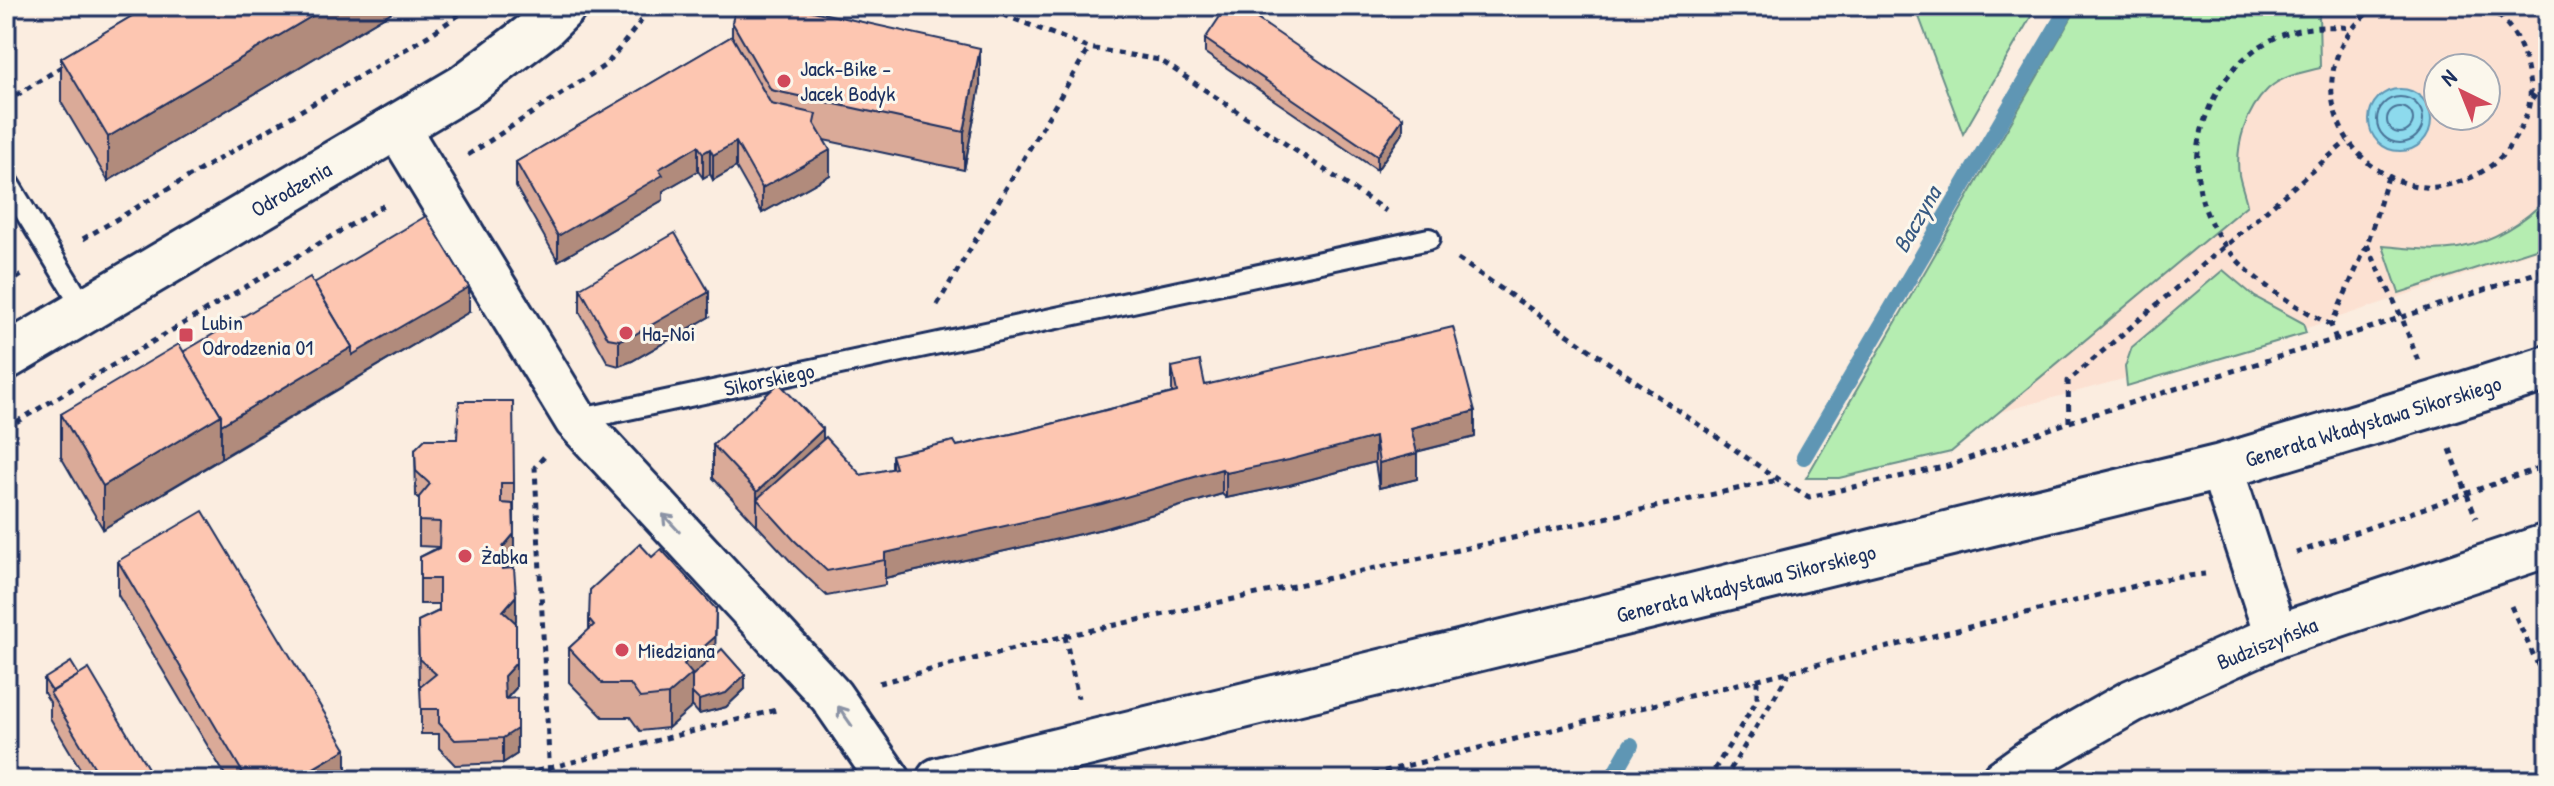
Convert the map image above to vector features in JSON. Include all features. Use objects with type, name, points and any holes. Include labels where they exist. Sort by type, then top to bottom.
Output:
[{"type":"street","name":"Odrodzenia","points":[[6,357],[464,87],[544,26],[564,6]]},
{"type":"street","points":[[397,127],[576,420],[831,696],[889,780]]},
{"type":"street","name":"Generała Władysława Sikorskiego","points":[[939,780],[2221,467],[2548,368]]},
{"type":"street","points":[[2221,467],[2276,636]]},
{"type":"street","name":"Budziszyńska","points":[[2003,780],[2039,754],[2132,701],[2276,636],[2548,545]]},
{"type":"lane","points":[[6,180],[85,310]]},
{"type":"lane","name":"Sikorskiego","points":[[576,420],[1429,239]]},
{"type":"path","points":[[6,285],[428,36],[472,6]]},
{"type":"path","points":[[6,428],[498,138],[607,64],[653,6]]},
{"type":"path","points":[[981,6],[1089,48],[1160,60],[1429,239],[1779,480],[1809,497],[1948,466],[2069,422],[2548,269]]},
{"type":"path","points":[[2374,6],[2352,28],[2337,54],[2332,84],[2335,114],[2347,141],[2365,163],[2388,177],[2419,187],[2450,185],[2480,174],[2506,153],[2522,126],[2531,95],[2528,65],[2517,36],[2497,13],[2486,6]]},
{"type":"path","points":[[2497,13],[2502,6]]},
{"type":"path","points":[[2336,339],[2331,325],[2290,303],[2239,263],[2206,212],[2198,173],[2200,137],[2212,101],[2237,66],[2257,48],[2295,31],[2327,25],[2352,28]]},
{"type":"path","points":[[911,349],[1089,48]]},
{"type":"path","points":[[6,102],[69,62]]},
{"type":"path","points":[[2531,95],[2548,107]]},
{"type":"path","points":[[2069,422],[2068,381],[2347,141]]},
{"type":"path","points":[[2331,325],[2367,245],[2388,177]]},
{"type":"path","points":[[550,780],[535,467],[576,420]]},
{"type":"path","points":[[1349,780],[2164,579],[2254,568],[2548,465]]},
{"type":"path","points":[[502,780],[1065,636],[1779,480]]},
{"type":"path","points":[[1724,780],[1790,672]]},
{"type":"path","points":[[1708,780],[1757,700],[1757,680]]},
{"type":"shaded area","points":[[2125,6],[2548,6],[2548,247],[2286,335],[1886,443]]},
{"type":"green space","points":[[1915,6],[2037,6],[1963,134]]},
{"type":"green space","points":[[2078,6],[2315,6],[2319,10],[2320,68],[2293,75],[2268,89],[2248,118],[2238,164],[2247,205],[1951,452],[1839,478],[1806,478]]},
{"type":"green space","points":[[2548,197],[2548,245],[2399,293],[2383,246],[2439,250],[2471,245],[2507,230]]},
{"type":"green space","points":[[2223,270],[2255,297],[2303,323],[2306,333],[2127,386],[2125,367],[2132,347]]},
{"type":"water","points":[[2388,91],[2412,91],[2422,98],[2422,132],[2429,132],[2412,149],[2388,149],[2371,132],[2371,108]]},
{"type":"building","points":[[149,6],[329,6],[108,137],[61,58]]},
{"type":"building","points":[[743,6],[790,6],[980,48],[964,132],[771,90],[732,22]]},
{"type":"building","points":[[1227,6],[1238,6],[1403,118],[1377,156],[1205,39]]},
{"type":"building","points":[[732,36],[771,104],[816,114],[814,123],[830,150],[762,188],[736,142],[713,155],[710,149],[703,153],[698,146],[659,169],[663,175],[558,236],[516,162]]},
{"type":"building","points":[[426,216],[469,287],[352,355],[352,347],[314,283]]},
{"type":"building","points":[[675,233],[709,292],[632,336],[619,340],[608,338],[580,288]]},
{"type":"building","points":[[310,277],[352,347],[221,425],[221,415],[183,352]]},
{"type":"building","points":[[1453,327],[1475,411],[1411,428],[1417,453],[1379,463],[1375,437],[1289,460],[1226,473],[1222,469],[1102,504],[885,553],[885,560],[827,571],[757,499],[826,437],[861,475],[896,468],[892,455],[954,441],[957,446],[1177,392],[1172,367],[1200,361],[1205,385]]},
{"type":"building","points":[[179,344],[221,415],[103,486],[61,414]]},
{"type":"building","points":[[779,383],[823,429],[757,492],[713,445]]},
{"type":"building","points":[[459,401],[513,401],[514,483],[501,483],[501,503],[513,504],[514,534],[503,547],[502,569],[514,568],[516,596],[503,611],[516,623],[516,663],[504,676],[505,699],[517,698],[517,729],[503,738],[455,740],[439,723],[439,709],[421,709],[420,687],[436,674],[419,659],[418,621],[439,611],[439,579],[420,579],[420,557],[439,548],[440,522],[419,521],[419,497],[430,484],[416,471],[415,449],[425,439],[457,439]]},
{"type":"building","points":[[203,511],[346,749],[293,780],[247,780],[118,561]]},
{"type":"building","points":[[640,544],[652,557],[661,549],[716,609],[715,637],[684,664],[692,674],[668,695],[640,698],[630,684],[603,684],[569,648],[594,625],[589,619],[590,590]]},
{"type":"building","points":[[722,649],[745,675],[726,693],[699,700],[692,693],[692,676]]},
{"type":"building","points":[[71,662],[79,675],[52,691],[44,679]]},
{"type":"building","points":[[89,669],[155,780],[102,780],[50,693]]},
{"type":"waterway","name":"Baczyna","points":[[1804,457],[2069,6]]},
{"type":"waterway","name":"Baczyna","points":[[1611,780],[1631,745]]},
{"type":"place","name":"Jack-Bike - Jacek Bodyk","points":[[784,81]]},
{"type":"place","name":"Ha-Noi","points":[[626,333]]},
{"type":"place","name":"Lubin Odrodzenia 01","points":[[186,335]]},
{"type":"place","name":"Żabka","points":[[465,556]]},
{"type":"place","name":"Miedziana","points":[[622,650]]}]
